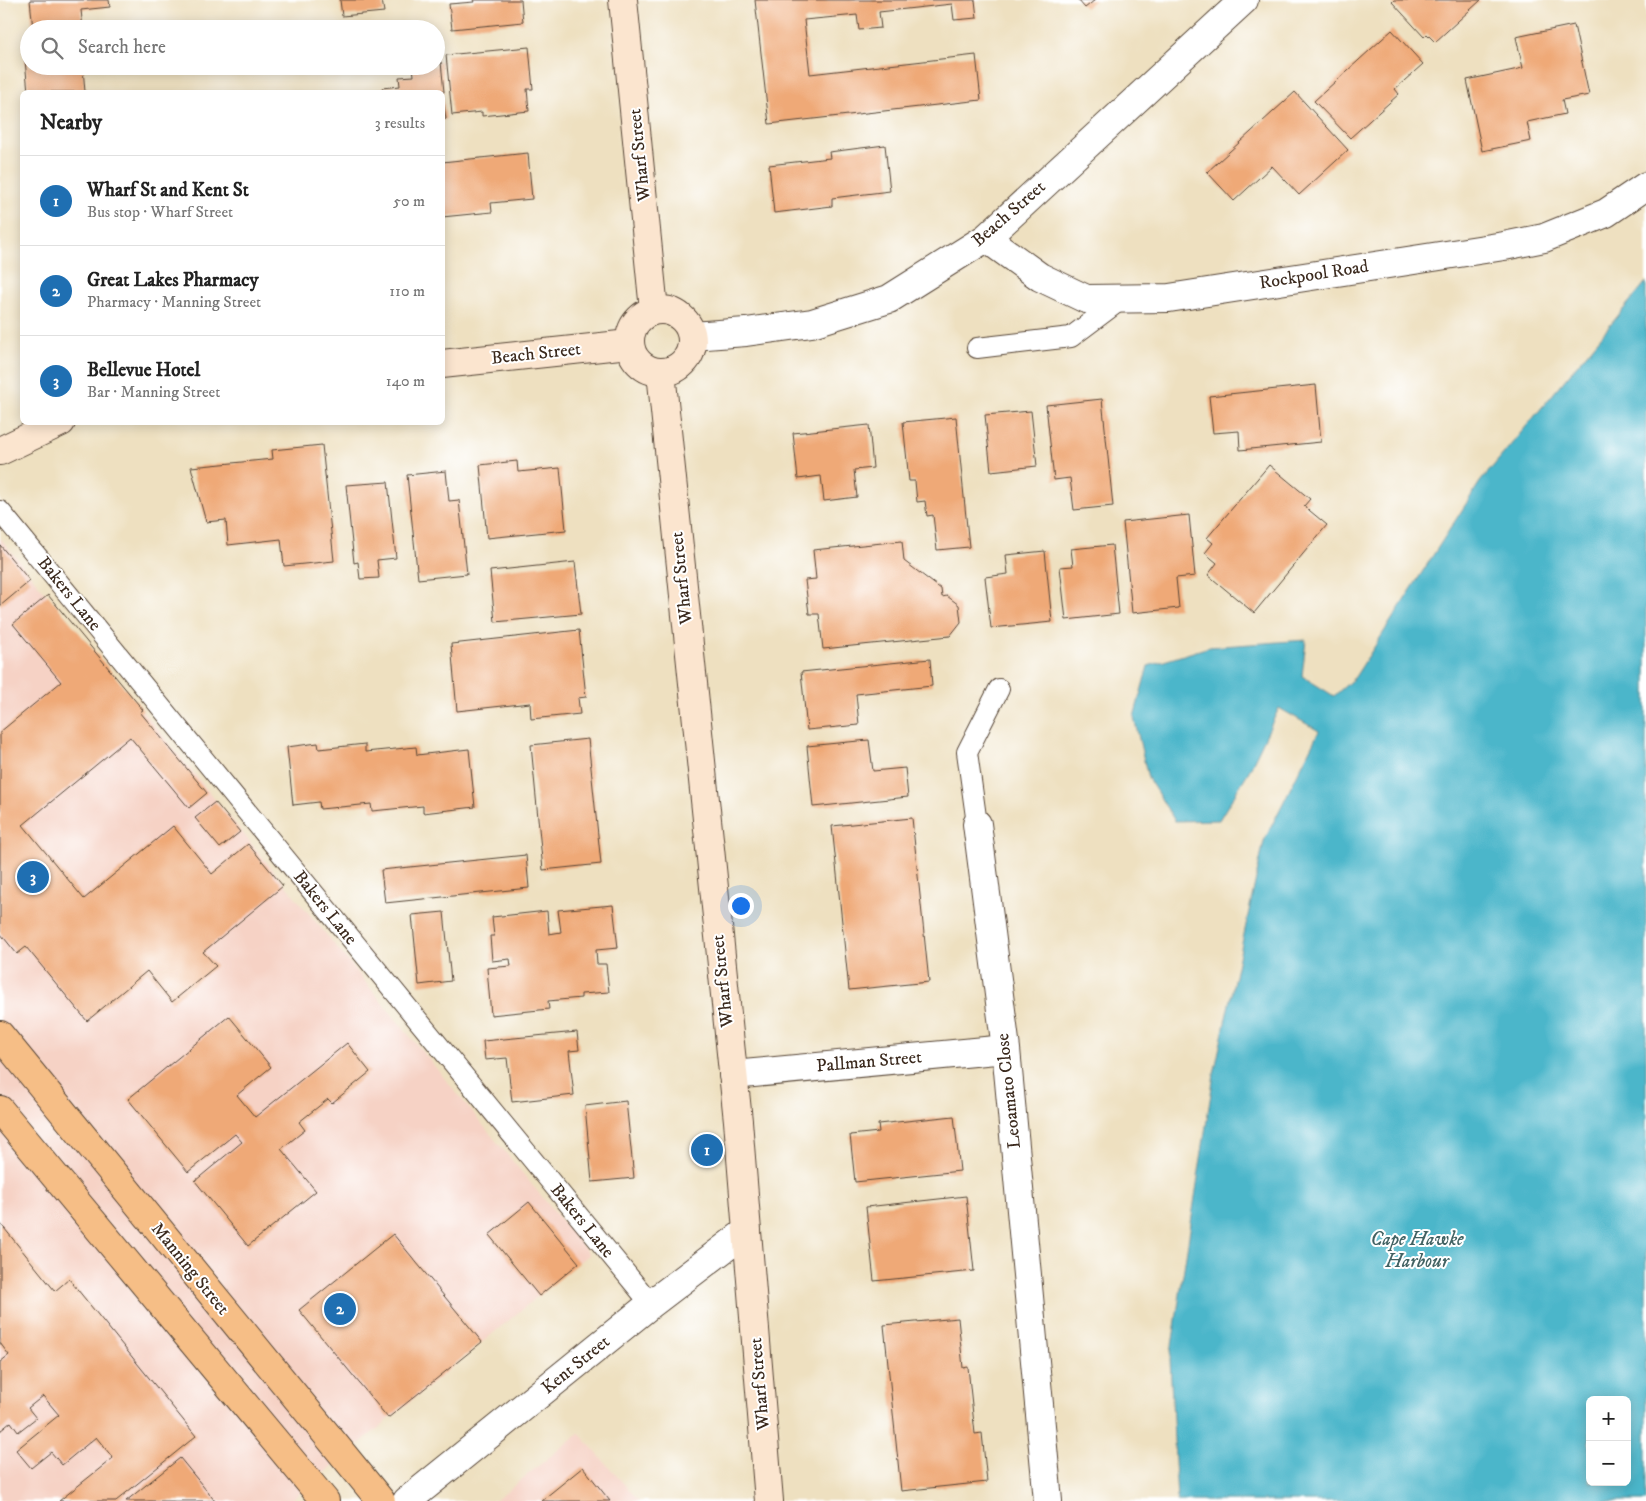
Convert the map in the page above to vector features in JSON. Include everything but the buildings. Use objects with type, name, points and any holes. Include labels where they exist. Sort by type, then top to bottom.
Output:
[{"type":"main road","name":"Manning Street","points":[[0,1035],[381,1501]]},
{"type":"main road","points":[[0,1110],[325,1501]]},
{"type":"street","name":"Wharf Street","points":[[623,0],[654,310]]},
{"type":"street","name":"Beach Street","points":[[692,336],[746,332],[812,323],[889,299],[986,238],[1244,0]]},
{"type":"street","name":"Rockpool Road","points":[[986,238],[1040,277],[1086,299],[1169,298],[1536,240],[1606,212],[1646,186]]},
{"type":"street","points":[[654,310],[667,310],[679,315],[687,324],[692,336],[691,349],[684,361],[674,369],[661,372],[650,370],[640,364],[633,355],[629,344],[630,332],[635,322],[644,314],[654,310]]},
{"type":"street","name":"Beach Street","points":[[445,364],[629,344]]},
{"type":"street","name":"Wharf Street","points":[[661,372],[733,1075],[770,1501]]},
{"type":"street","points":[[0,450],[54,425]]},
{"type":"street","name":"Leoamato Close","points":[[978,824],[1006,1049],[1048,1501]]},
{"type":"street","name":"Pallman Street","points":[[733,1075],[1006,1049]]},
{"type":"street","name":"Kent Street","points":[[407,1501],[651,1304],[747,1231]]},
{"type":"lane","points":[[976,348],[1071,337],[1122,298]]},
{"type":"lane","name":"Bakers Lane","points":[[0,511],[651,1304]]},
{"type":"lane","name":"Leoamato Close","points":[[978,824],[967,752],[999,689]]},
{"type":"shaded area","points":[[0,538],[589,1254],[290,1501],[0,1501]]},
{"type":"shaded area","points":[[579,1433],[639,1501],[495,1501]]},
{"type":"water","name":"Cape Hawke Harbour","points":[[1646,282],[1646,1501],[1177,1501],[1170,1359],[1214,1074],[1264,841],[1319,731],[1279,708],[1249,771],[1219,820],[1175,821],[1148,778],[1134,717],[1148,666],[1209,647],[1306,640],[1302,676],[1334,696],[1355,677],[1480,482]]},
{"type":"place","name":"Bellevue Hotel","points":[[33,877]]},
{"type":"place","name":"Wharf St and Kent St","points":[[707,1150]]},
{"type":"place","name":"Great Lakes Pharmacy","points":[[340,1309]]}]
